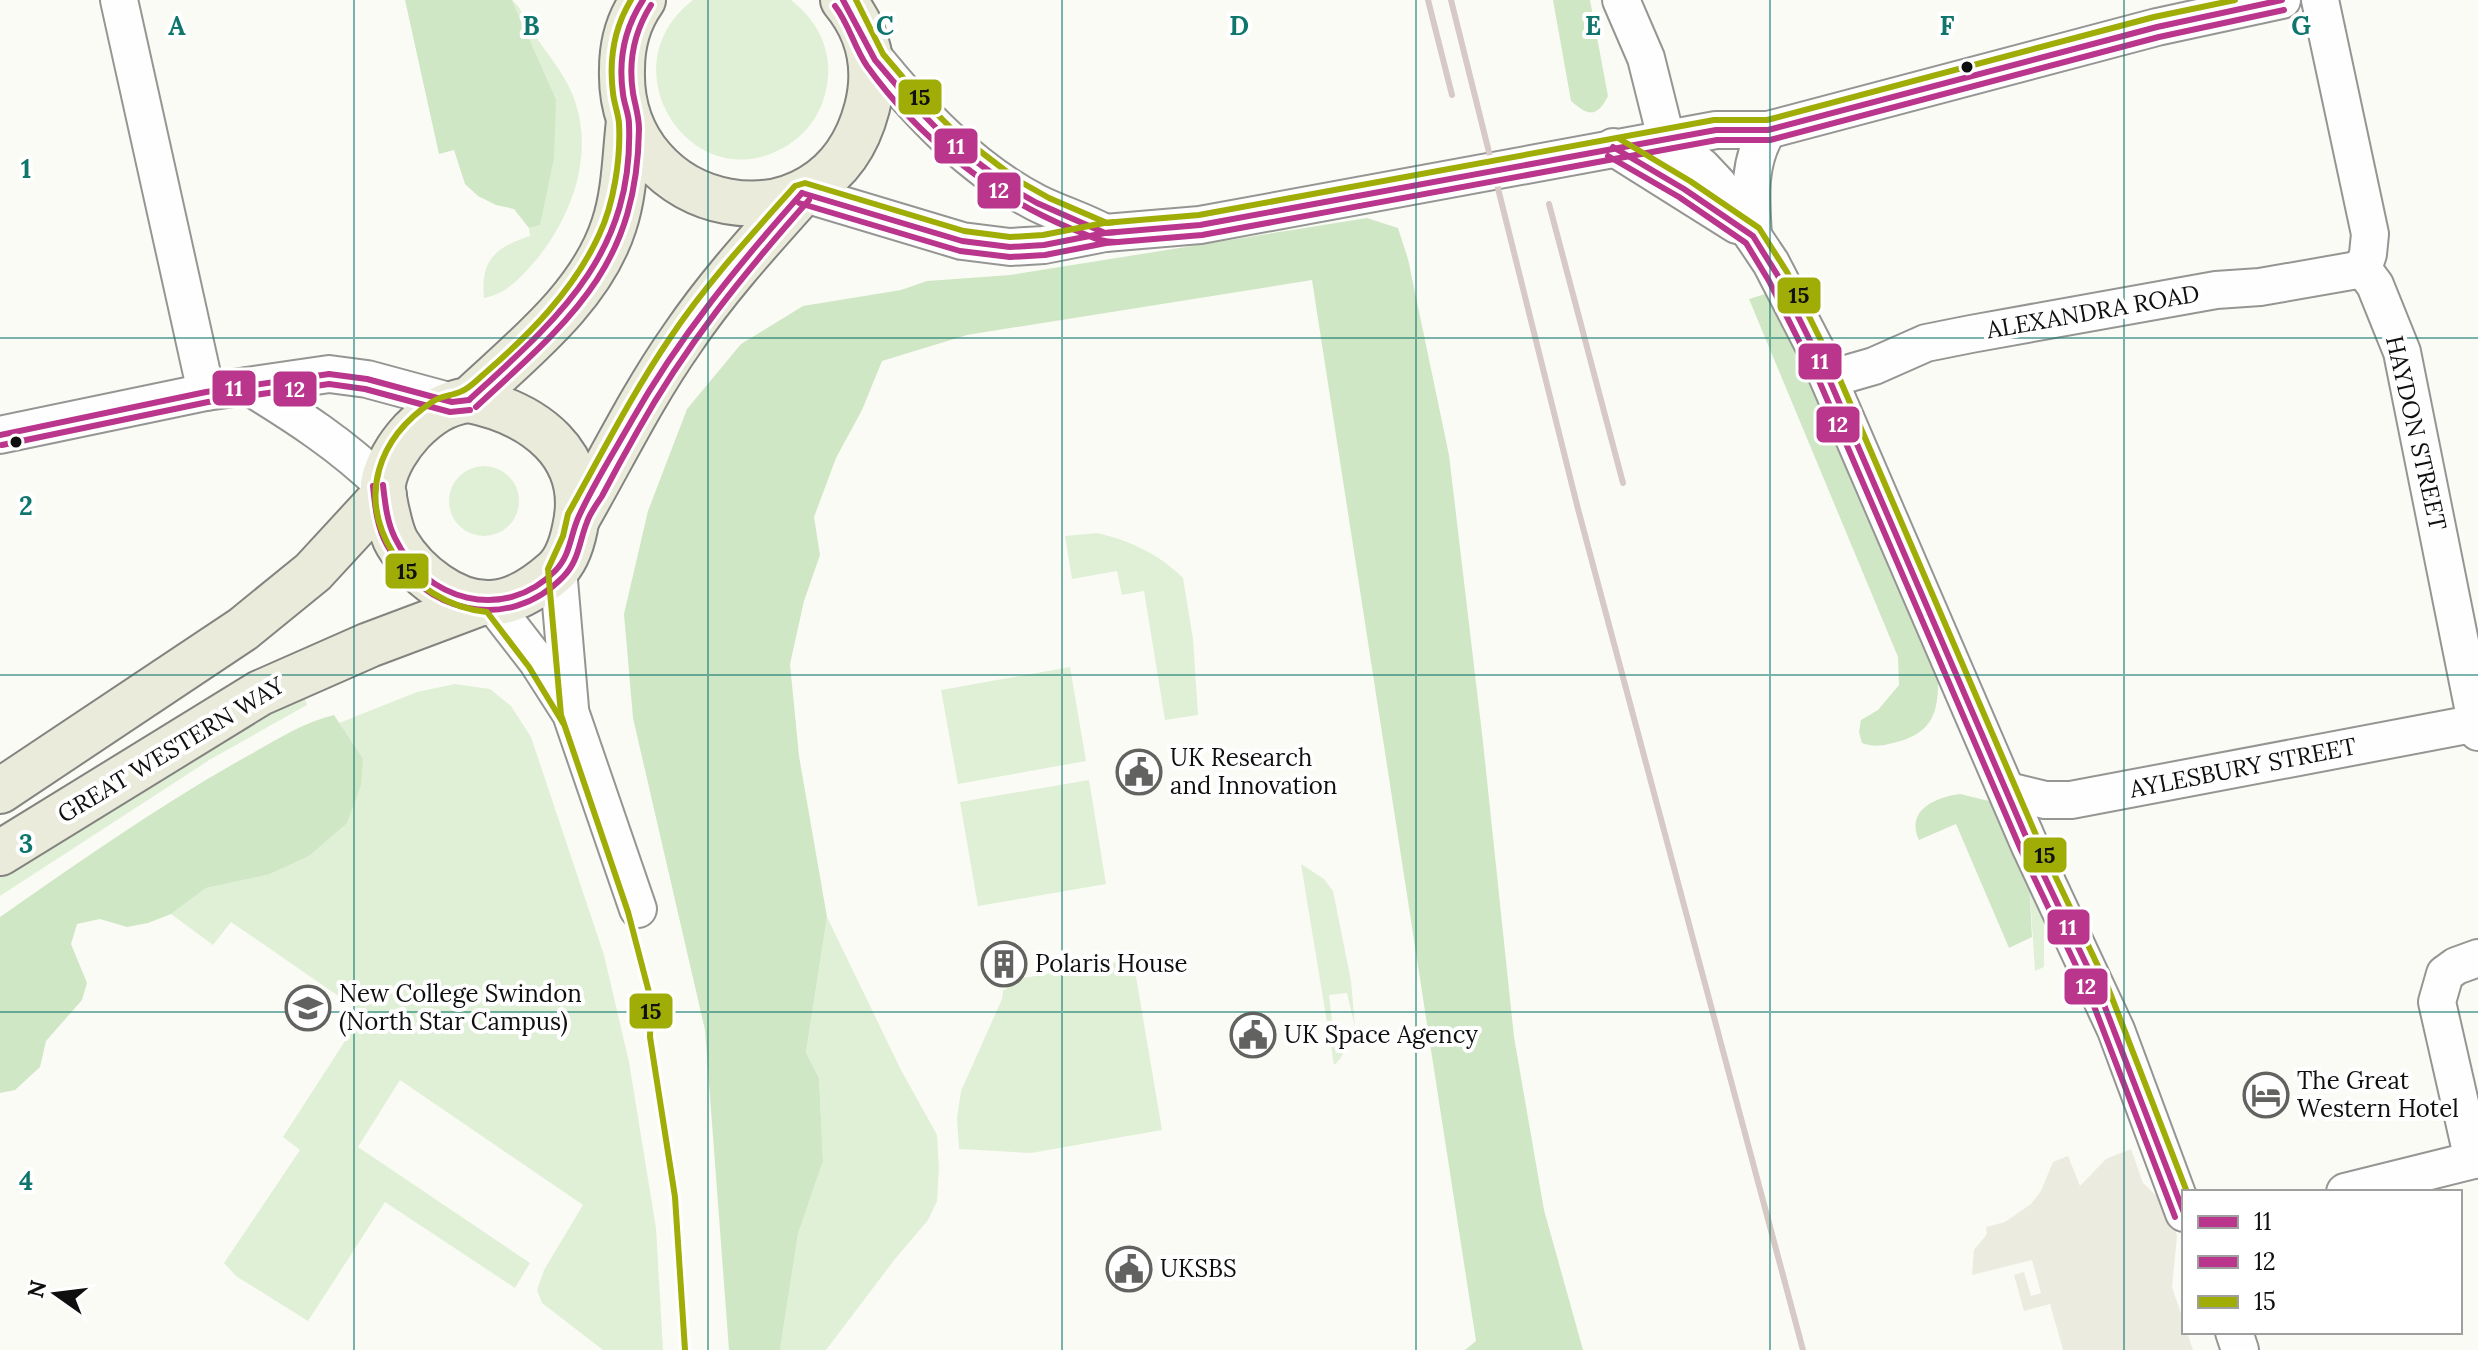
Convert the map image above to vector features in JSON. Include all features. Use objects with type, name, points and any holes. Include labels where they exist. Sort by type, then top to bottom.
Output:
[{"type":"main road","points":[[643,0],[631,21],[623,48],[622,92],[629,121],[642,145],[667,173],[705,195],[733,203],[753,204],[772,202],[810,190],[832,172],[854,143],[869,99],[872,55],[849,4]]},
{"type":"main road","points":[[0,791],[165,683],[253,621],[313,572],[383,490],[395,454],[406,437],[421,422],[460,401],[559,312],[599,257],[614,226],[620,202],[629,121]]},
{"type":"main road","points":[[577,519],[651,386],[680,341],[740,264],[802,193]]},
{"type":"main road","points":[[383,490],[395,540],[407,557],[441,588],[487,603],[516,598],[558,569],[573,539],[577,519],[575,480],[568,464],[550,437],[515,414],[496,406],[460,401]]},
{"type":"main road","name":"GREAT WESTERN WAY","points":[[0,853],[260,693],[369,645],[487,603]]},
{"type":"street","points":[[119,0],[206,392]]},
{"type":"street","points":[[1621,0],[1650,68],[1666,138],[1714,179],[1753,236],[1778,276],[1829,379],[2039,867],[2116,1030],[2182,1208]]},
{"type":"street","points":[[802,193],[962,241],[1010,247],[1044,245],[1105,233],[1200,225],[1666,138],[1716,130],[1768,130],[2174,11],[2282,0]]},
{"type":"street","points":[[2320,0],[2370,234],[2363,269]]},
{"type":"street","points":[[872,55],[917,108],[978,163],[1037,203],[1105,233]]},
{"type":"street","points":[[1753,236],[1751,200],[1754,158],[1768,130]]},
{"type":"street","points":[[1613,147],[1684,189],[1753,236]]},
{"type":"street","name":"ALEXANDRA ROAD","points":[[1829,379],[1874,366],[1926,343],[2216,290],[2260,287],[2363,269]]},
{"type":"street","name":"HAYDON STREET","points":[[2363,269],[2375,285],[2402,352],[2478,726]]},
{"type":"street","points":[[0,435],[206,392],[329,374],[367,379],[460,401]]},
{"type":"street","points":[[248,386],[319,430],[352,455],[383,490]]},
{"type":"street","points":[[558,569],[571,714]]},
{"type":"street","points":[[487,603],[537,661],[571,714],[638,909]]},
{"type":"street","name":"AYLESBURY STREET","points":[[2008,791],[2045,800],[2071,800],[2478,726]]},
{"type":"street","points":[[2353,1190],[2475,1160],[2437,1002],[2445,974],[2478,958]]},
{"type":"green space","points":[[405,0],[512,0],[556,99],[554,158],[540,225],[529,228],[514,209],[478,196],[465,184],[454,150],[439,154]]},
{"type":"green space","points":[[512,0],[560,70],[573,95],[581,124],[582,145],[576,186],[560,225],[537,259],[514,283],[484,298],[485,274],[492,257],[507,245],[530,236],[529,228],[540,225],[556,99]]},
{"type":"green space","points":[[693,0],[791,0],[816,27],[828,60],[825,94],[809,126],[788,145],[754,159],[721,157],[693,143],[672,120],[659,92],[657,60],[667,28]]},
{"type":"green space","points":[[1553,0],[1590,0],[1608,96],[1596,111],[1582,110],[1571,101]]},
{"type":"green space","points":[[1367,218],[1398,228],[1408,259],[1449,455],[1514,1037],[1544,1210],[1583,1350],[1465,1350],[1476,1341],[1312,280],[967,335],[882,361],[862,410],[836,458],[814,517],[820,555],[804,601],[790,664],[799,756],[827,917],[806,1053],[819,1078],[823,1161],[798,1234],[780,1350],[729,1350],[705,1030],[633,718],[624,614],[648,511],[687,409],[741,344],[803,306],[901,290],[927,281],[1010,275]]},
{"type":"green space","points":[[1765,294],[1844,445],[1938,671],[1937,698],[1932,718],[1918,733],[1907,739],[1878,746],[1862,743],[1859,732],[1861,720],[1878,710],[1899,685],[1898,657],[1749,299]]},
{"type":"green space","points":[[484,466],[509,476],[519,501],[509,526],[484,536],[459,526],[449,501],[459,476]]},
{"type":"green space","points":[[1097,533],[1143,549],[1183,578],[1193,639],[1198,715],[1165,720],[1144,591],[1122,595],[1117,571],[1072,579],[1065,536]]},
{"type":"green space","points":[[1070,667],[1086,761],[958,784],[941,690]]},
{"type":"green space","points":[[455,684],[490,689],[511,706],[531,737],[604,955],[629,1062],[656,1228],[663,1350],[603,1350],[542,1303],[537,1290],[544,1270],[583,1205],[400,1080],[358,1147],[530,1263],[515,1288],[385,1202],[308,1321],[236,1276],[224,1263],[300,1150],[283,1137],[363,1013],[231,922],[213,945],[171,914],[206,888],[267,875],[363,760],[339,723],[417,692]]},
{"type":"green space","points":[[303,694],[307,705],[211,759],[0,896],[0,877],[152,779]]},
{"type":"green space","points":[[334,715],[363,759],[361,785],[347,823],[309,856],[267,875],[206,888],[171,914],[148,923],[127,927],[100,919],[77,924],[71,944],[87,983],[82,1000],[46,1041],[40,1067],[15,1090],[0,1093],[0,917],[124,832],[219,772],[291,732]]},
{"type":"green space","points":[[1089,780],[1106,884],[978,906],[960,802]]},
{"type":"green space","points":[[1960,794],[1989,801],[1999,812],[2029,879],[2032,937],[2009,948],[1956,824],[1919,840],[1916,821],[1919,813],[1933,802]]},
{"type":"green space","points":[[1301,864],[1324,879],[1333,891],[1351,981],[1355,1027],[1347,993],[1329,995],[1333,1029],[1340,1030],[1343,1045],[1343,1053],[1334,1065]]},
{"type":"green space","points":[[2029,879],[2044,915],[2044,967],[2035,971]]},
{"type":"green space","points":[[827,917],[901,1070],[937,1135],[937,1201],[928,1220],[826,1350],[780,1350],[798,1234],[823,1161],[819,1078],[806,1054]]},
{"type":"green space","points":[[1133,959],[1162,1130],[1031,1153],[959,1149],[957,1118],[961,1091],[1002,999],[1003,990],[1007,989],[1006,981]]},
{"type":"shaded area","points":[[2131,1149],[2143,1183],[2168,1207],[2177,1236],[2172,1287],[2182,1317],[2182,1334],[2188,1334],[2193,1350],[2063,1350],[2050,1304],[2024,1311],[2014,1275],[2024,1272],[2031,1296],[2041,1293],[2032,1260],[1972,1275],[1974,1250],[1987,1234],[1986,1227],[2005,1222],[2031,1204],[2041,1191],[2053,1162],[2068,1156],[2080,1186],[2106,1159]]},
{"type":"railway","points":[[1428,0],[1452,95]]},
{"type":"railway","points":[[1451,0],[1578,509],[1803,1350]]},
{"type":"railway","points":[[1549,204],[1623,483]]},
{"type":"transit line","name":"15","points":[[563,723],[529,667],[487,612],[459,606],[433,593],[401,565],[382,532],[376,490],[379,470],[387,451],[413,416],[438,398],[467,389],[501,359],[549,310],[589,255],[609,209],[618,165],[619,123],[612,81],[612,57],[620,22],[631,0]]},
{"type":"transit line","name":"11","points":[[469,400],[560,312],[604,248],[618,211],[627,170],[629,124],[622,81],[622,57],[631,22],[643,0]]},
{"type":"transit line","name":"11","points":[[843,0],[875,60],[948,140],[1014,190],[1037,203],[1105,233],[1117,232]]},
{"type":"transit line","name":"15","points":[[856,0],[883,54],[955,132],[1019,181],[1049,198],[1107,223],[1116,222]]},
{"type":"transit line","name":"15","points":[[685,1350],[675,1197],[650,1037],[651,1000],[628,912],[561,715],[548,569],[563,536],[568,514],[656,359],[714,279],[795,186],[805,183],[964,231],[1010,237],[1043,235],[1104,223],[1199,215],[1714,120],[1767,120],[2154,17],[2235,0]]},
{"type":"transit line","name":"11","points":[[802,193],[962,241],[1010,247],[1044,245],[1105,233],[1200,225],[1716,130],[1768,130],[2157,27],[2282,0]]},
{"type":"transit line","name":"12","points":[[476,407],[568,317],[592,287],[611,255],[626,218],[635,177],[639,129],[633,93],[632,58],[640,26],[651,5]]},
{"type":"transit line","name":"12","points":[[835,6],[862,59],[887,92],[909,117],[958,161],[1042,215],[1094,238],[1118,242]]},
{"type":"transit line","name":"12","points":[[799,203],[960,251],[1010,257],[1045,255],[1106,243],[1202,235],[1717,140],[1770,140],[2159,37],[2284,10]]},
{"type":"transit line","name":"15","points":[[1618,138],[1690,181],[1759,228],[1787,272],[1838,375],[2039,842],[2107,985],[2186,1190]]},
{"type":"transit line","name":"11","points":[[1613,147],[1684,189],[1753,236],[1778,276],[1829,379],[2030,846],[2098,989],[2182,1208]]},
{"type":"transit line","name":"12","points":[[1608,156],[1679,197],[1746,243],[1769,281],[1820,383],[2021,850],[2089,993],[2175,1217]]},
{"type":"transit line","name":"11","points":[[383,485],[388,519],[395,538],[408,560],[425,577],[445,590],[467,598],[490,600],[513,597],[535,587],[560,565],[591,492],[669,360],[732,275],[802,193]]},
{"type":"transit line","name":"12","points":[[373,486],[377,516],[387,545],[402,568],[422,587],[444,600],[468,608],[492,610],[517,606],[541,595],[563,577],[572,564],[590,515],[656,400],[695,340],[761,255],[809,200]]},
{"type":"transit line","name":"11","points":[[0,435],[206,392],[329,374],[367,379],[452,402],[469,400]]},
{"type":"transit line","name":"12","points":[[2,445],[208,402],[329,384],[365,389],[450,412],[470,410]]},
{"type":"place","name":"UK Research and Innovation","points":[[1139,772]]},
{"type":"place","name":"Polaris House","points":[[1004,964]]},
{"type":"place","name":"New College Swindon (North Star Campus)","points":[[308,1008]]},
{"type":"place","name":"UK Space Agency","points":[[1253,1035]]},
{"type":"place","name":"The Great Western Hotel","points":[[2266,1095]]},
{"type":"place","name":"UKSBS","points":[[1129,1269]]}]
